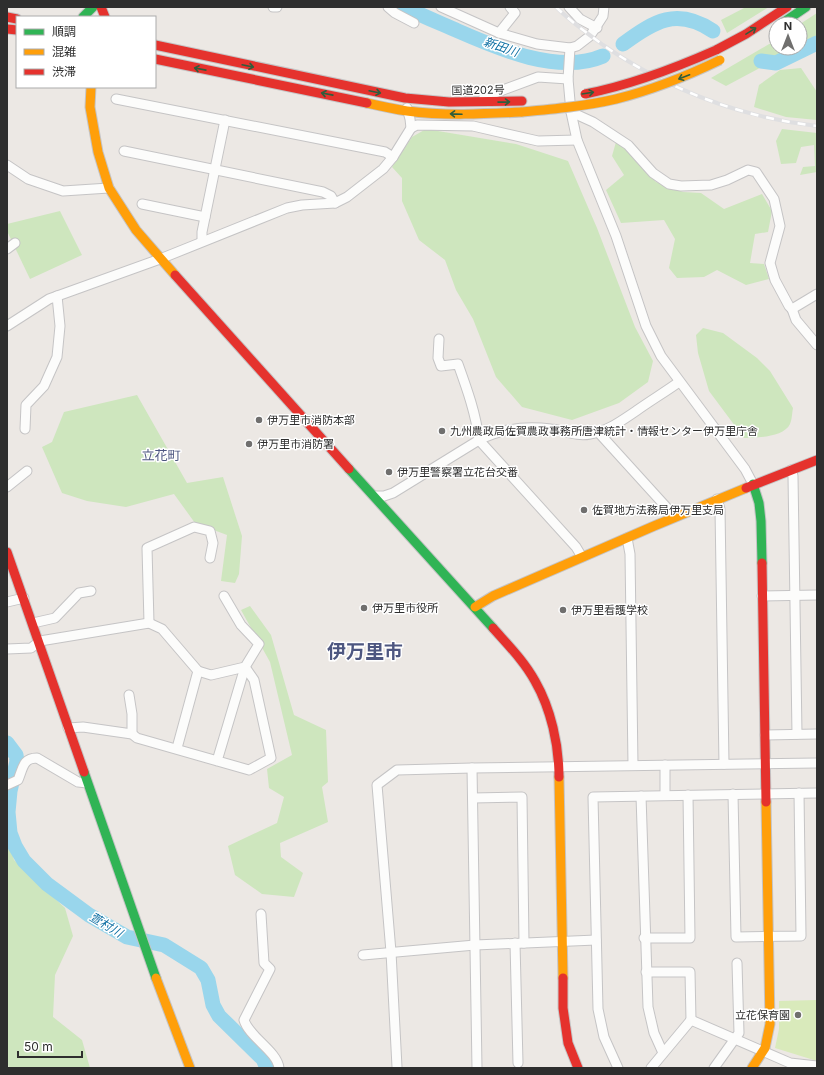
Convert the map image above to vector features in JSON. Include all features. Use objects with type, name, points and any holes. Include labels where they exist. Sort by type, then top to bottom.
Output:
[{"type":"main road","points":[[85,16],[93,7]]},
{"type":"main road","points":[[563,97],[599,91],[677,68],[746,34],[787,7]]},
{"type":"main road","points":[[793,16],[806,7]]},
{"type":"main road","name":"国道202号","points":[[156,46],[405,98],[441,102],[525,101]]},
{"type":"main road","points":[[156,59],[407,111],[438,114],[476,114],[522,112],[562,108],[616,99],[661,86],[697,72],[722,59]]},
{"type":"main road","points":[[91,88],[90,107],[98,152],[109,188],[136,230],[160,259],[376,496],[524,662],[543,697],[553,729],[559,766],[563,1008],[568,1043],[578,1068]]},
{"type":"main road","points":[[475,607],[493,596],[672,518],[753,484],[817,460]]},
{"type":"main road","points":[[752,1068],[764,1052],[770,1024],[761,521],[759,503],[753,484]]},
{"type":"main road","points":[[7,552],[40,641],[68,728],[140,934],[190,1068]]},
{"type":"street","points":[[273,8],[277,7]]},
{"type":"street","points":[[388,7],[394,13],[414,22]]},
{"type":"street","points":[[441,7],[499,33],[537,44],[570,48],[577,46],[590,36],[597,28],[603,16],[604,7]]},
{"type":"street","points":[[499,33],[515,13],[510,7]]},
{"type":"street","points":[[569,7],[580,19],[597,28]]},
{"type":"street","points":[[570,48],[568,75],[571,112],[577,140],[616,236],[646,326],[661,356],[745,469],[753,484]]},
{"type":"street","points":[[483,102],[484,96],[538,78],[568,75]]},
{"type":"street","points":[[405,98],[411,128]]},
{"type":"street","points":[[116,99],[385,152],[393,158]]},
{"type":"street","points":[[571,112],[593,122],[628,145],[638,158],[654,173],[669,184],[681,186],[711,184],[727,180],[748,170],[756,172],[774,199],[780,226],[770,263],[775,280],[792,309],[796,320],[817,345]]},
{"type":"street","points":[[473,126],[476,114]]},
{"type":"street","points":[[202,241],[205,217],[225,120]]},
{"type":"street","points":[[7,326],[49,299],[160,259],[287,208],[302,205],[335,203],[347,197],[377,174],[393,158],[411,128],[416,125],[473,126],[538,141],[577,140]]},
{"type":"street","points":[[124,151],[323,192],[331,196],[335,203]]},
{"type":"street","points":[[7,165],[28,180],[63,191],[109,188]]},
{"type":"street","points":[[142,204],[205,217]]},
{"type":"street","points":[[7,249],[15,243]]},
{"type":"street","points":[[792,309],[817,294]]},
{"type":"street","points":[[25,429],[26,405],[44,386],[57,357],[60,326],[57,296]]},
{"type":"street","points":[[439,339],[438,358],[441,366],[458,364],[470,398],[478,427],[479,440],[576,547],[582,557]]},
{"type":"street","points":[[376,496],[384,496],[393,493],[479,440],[502,430],[516,428],[551,429],[574,434],[588,435],[599,433],[608,429],[680,382]]},
{"type":"street","points":[[599,433],[668,508],[672,518]]},
{"type":"street","points":[[791,470],[793,476],[797,734]]},
{"type":"street","points":[[7,487],[27,471]]},
{"type":"street","points":[[717,499],[720,509],[724,764]]},
{"type":"street","points":[[149,623],[147,548],[194,527],[210,530],[213,543],[210,558]]},
{"type":"street","points":[[627,538],[630,554],[633,766]]},
{"type":"street","points":[[33,624],[55,618],[79,593],[91,590]]},
{"type":"street","points":[[218,761],[245,667],[259,644],[241,625],[224,596]]},
{"type":"street","points":[[762,596],[817,596]]},
{"type":"street","points":[[7,602],[24,598]]},
{"type":"street","points":[[7,649],[31,648],[40,641],[149,623],[162,629],[198,671],[211,675],[245,667]]},
{"type":"street","points":[[68,728],[83,727],[132,734],[137,738],[177,748],[249,770],[271,758],[254,680],[245,667]]},
{"type":"street","points":[[177,748],[198,671]]},
{"type":"street","points":[[129,695],[132,714],[132,734]]},
{"type":"street","points":[[765,735],[817,734]]},
{"type":"street","points":[[7,786],[18,780],[25,762],[30,758],[37,758],[78,782],[87,783]]},
{"type":"street","points":[[397,1067],[391,952],[377,784],[397,770],[559,766],[817,763]]},
{"type":"street","points":[[665,765],[665,796]]},
{"type":"street","points":[[472,768],[477,1068]]},
{"type":"street","points":[[733,794],[736,937],[801,936],[798,793]]},
{"type":"street","points":[[618,1068],[604,1037],[598,1009],[594,797],[817,793]]},
{"type":"street","points":[[644,938],[690,938],[688,795]]},
{"type":"street","points":[[641,796],[644,938],[648,1007],[654,1033],[663,1053]]},
{"type":"street","points":[[473,798],[522,797],[518,1063]]},
{"type":"street","points":[[261,914],[264,963],[270,969],[244,1020],[246,1027],[268,1049],[278,1064],[278,1068]]},
{"type":"street","points":[[363,955],[475,945],[596,940]]},
{"type":"street","points":[[714,1068],[739,1033],[738,963]]},
{"type":"street","points":[[646,972],[690,972],[691,1020],[651,1068]]},
{"type":"street","points":[[691,1020],[790,1063],[817,1066]]},
{"type":"green space","points":[[746,7],[769,7],[727,33],[721,20]]},
{"type":"green space","points":[[817,13],[817,37],[808,42],[808,19]]},
{"type":"green space","points":[[768,45],[768,56],[782,56],[726,86],[711,78]]},
{"type":"green space","points":[[801,68],[817,92],[817,120],[786,117],[754,107],[759,85],[780,70]]},
{"type":"green space","points":[[426,129],[516,144],[568,161],[597,228],[635,327],[653,361],[648,382],[619,403],[572,420],[522,407],[496,377],[473,319],[456,290],[445,260],[419,240],[402,201],[402,178],[392,167],[412,137]]},
{"type":"green space","points":[[782,129],[817,133],[817,172],[800,175],[803,167],[815,166],[814,145],[801,147],[796,163],[781,164],[776,141]]},
{"type":"green space","points":[[616,142],[630,153],[656,182],[683,192],[701,193],[724,209],[762,194],[772,211],[768,232],[755,234],[750,263],[764,264],[769,279],[746,285],[717,270],[704,277],[677,278],[669,268],[675,239],[664,220],[621,223],[606,190],[624,175],[612,156]]},
{"type":"green space","points":[[60,211],[82,255],[30,279],[7,231],[7,224]]},
{"type":"green space","points":[[703,328],[723,333],[757,358],[770,371],[793,408],[791,422],[782,432],[770,436],[744,438],[709,391],[698,353],[696,335]]},
{"type":"green space","points":[[137,395],[187,483],[223,477],[242,536],[239,574],[235,583],[221,581],[227,535],[195,523],[174,494],[126,507],[87,501],[62,493],[42,447],[52,442],[64,412]]},
{"type":"green space","points":[[250,606],[271,635],[294,715],[326,730],[328,782],[322,787],[328,822],[280,843],[281,857],[303,873],[294,897],[262,894],[235,875],[228,846],[277,823],[284,797],[269,788],[267,769],[292,755],[270,662],[241,610]]},
{"type":"green space","points":[[7,835],[14,860],[65,908],[73,936],[55,975],[53,1017],[82,1040],[90,1068],[9,1068],[7,1061]]},
{"type":"green space","points":[[817,1000],[817,1061],[775,1048],[779,1029],[779,1001]]},
{"type":"waterway","name":"新田川","points":[[405,7],[492,45],[529,57],[568,63],[586,61],[603,56]]},
{"type":"waterway","name":"新田川","points":[[623,44],[645,29],[666,20],[688,20],[713,31]]},
{"type":"waterway","name":"新田川","points":[[761,61],[776,63],[817,43]]},
{"type":"waterway","name":"萱村川","points":[[7,743],[16,755],[17,761],[10,791],[8,812],[10,833],[15,846],[24,861],[47,884],[89,915],[127,937],[164,945],[201,968],[208,980],[213,1005],[219,1016],[263,1059],[267,1068]]},
{"type":"railway","points":[[556,7],[603,45],[627,61],[678,88],[705,99],[760,116],[817,126]]},
{"type":"traffic: fast","points":[[84,16],[93,7]]},
{"type":"traffic: fast","points":[[793,16],[806,7]]},
{"type":"traffic: fast","points":[[349,469],[493,628]]},
{"type":"traffic: fast","points":[[753,484],[759,503],[762,563]]},
{"type":"traffic: fast","points":[[84,772],[156,978]]},
{"type":"traffic: slow","points":[[522,112],[582,105],[616,99],[669,82],[720,60]]},
{"type":"traffic: slow","points":[[91,88],[90,107],[98,152],[109,188],[136,230],[175,275]]},
{"type":"traffic: slow","points":[[367,103],[407,111],[435,114],[522,112]]},
{"type":"traffic: slow","points":[[475,607],[493,596],[746,488]]},
{"type":"traffic: slow","points":[[559,777],[563,978]]},
{"type":"traffic: slow","points":[[752,1068],[765,1048],[770,1024],[766,802]]},
{"type":"traffic: slow","points":[[156,978],[190,1068]]},
{"type":"traffic: jam","points":[[101,7],[105,16]]},
{"type":"traffic: jam","points":[[716,50],[746,34],[787,7]]},
{"type":"traffic: jam","points":[[7,17],[16,19]]},
{"type":"traffic: jam","points":[[7,29],[16,30]]},
{"type":"traffic: jam","points":[[156,45],[405,98],[449,102],[522,101]]},
{"type":"traffic: jam","points":[[585,94],[652,76],[716,50]]},
{"type":"traffic: jam","points":[[156,59],[367,103]]},
{"type":"traffic: jam","points":[[175,275],[349,469]]},
{"type":"traffic: jam","points":[[746,488],[817,460]]},
{"type":"traffic: jam","points":[[7,552],[84,772]]},
{"type":"traffic: jam","points":[[762,563],[766,802]]},
{"type":"traffic: jam","points":[[493,628],[516,653],[526,667],[546,703],[556,740],[559,777]]},
{"type":"traffic: jam","points":[[563,978],[563,1008],[568,1043],[578,1068]]},
{"type":"place","name":"伊万里市消防本部","points":[[259,420]]},
{"type":"place","name":"九州農政局佐賀農政事務所唐津統計・情報センター伊万里庁舎","points":[[442,431]]},
{"type":"place","name":"伊万里市消防署","points":[[249,444]]},
{"type":"place","name":"伊万里警察署立花台交番","points":[[389,472]]},
{"type":"place","name":"佐賀地方法務局伊万里支局","points":[[584,510]]},
{"type":"place","name":"伊万里市役所","points":[[364,608]]},
{"type":"place","name":"伊万里看護学校","points":[[563,610]]},
{"type":"place","name":"立花保育園","points":[[798,1015]]},
{"type":"district","name":"立花町","points":[[161,455]]},
{"type":"district","name":"伊万里市","points":[[365,651]]}]
